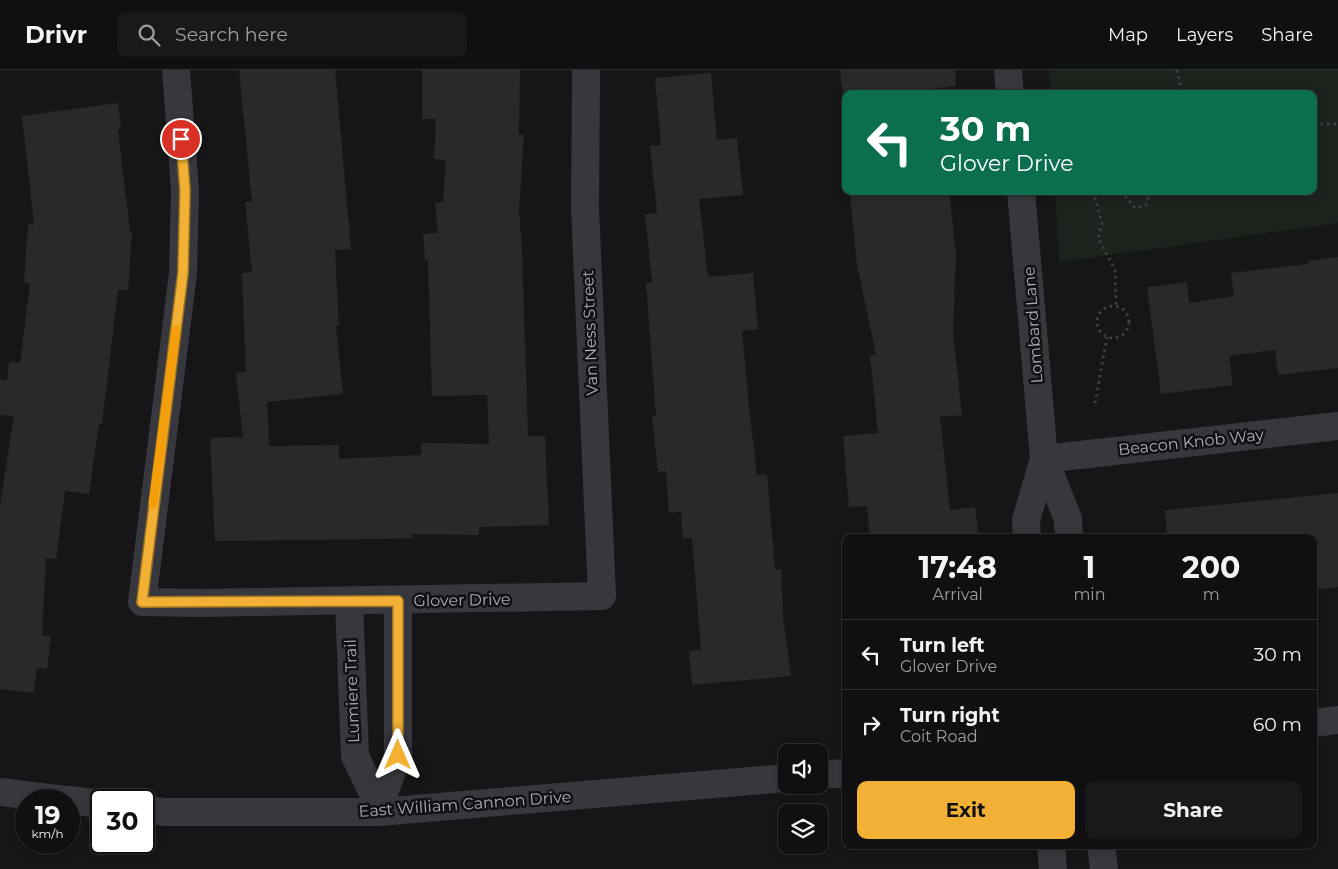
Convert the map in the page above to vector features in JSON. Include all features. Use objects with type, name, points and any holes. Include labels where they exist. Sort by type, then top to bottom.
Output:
[{"type":"street","name":"Glover Drive","points":[[176,70],[185,190],[183,273],[142,602],[398,601],[602,596]]},
{"type":"street","name":"Van Ness Street","points":[[586,70],[585,208],[602,596]]},
{"type":"street","points":[[1008,70],[1010,90]]},
{"type":"street","name":"Lombard Lane","points":[[1021,195],[1044,459],[1068,519],[1070,534]]},
{"type":"street","name":"Beacon Knob Way","points":[[1044,459],[1338,426]]},
{"type":"street","name":"Lombard Lane","points":[[1027,534],[1026,520],[1044,459]]},
{"type":"street","name":"Lumiere Trail","points":[[349,601],[355,756],[379,806],[398,755],[398,601]]},
{"type":"street","points":[[1317,723],[1338,720]]},
{"type":"street","points":[[828,775],[842,773]]},
{"type":"street","name":"East William Cannon Drive","points":[[155,811],[378,812],[778,779]]},
{"type":"street","points":[[0,792],[15,794]]},
{"type":"street","points":[[1051,849],[1052,869]]},
{"type":"street","points":[[1102,849],[1104,869]]},
{"type":"path","points":[[1177,70],[1181,90]]},
{"type":"path","points":[[1317,124],[1338,124]]},
{"type":"path","points":[[1094,195],[1102,224],[1098,238],[1115,269],[1116,306]]},
{"type":"path","points":[[1124,195],[1135,208],[1146,205],[1149,195]]},
{"type":"path","points":[[1116,306],[1128,316],[1128,327],[1118,338],[1107,337],[1099,330],[1097,320],[1101,310],[1116,306]]},
{"type":"path","points":[[1095,403],[1107,337]]},
{"type":"shaded area","points":[[1049,70],[1338,70],[1338,223],[1059,262],[1055,195],[1317,195],[1317,90],[1050,90]]},
{"type":"building","points":[[239,70],[335,70],[351,249],[335,250],[339,326],[336,326],[343,394],[267,402],[269,446],[339,445],[339,459],[421,455],[421,443],[489,444],[487,395],[432,396],[428,259],[425,260],[423,234],[438,233],[435,203],[443,202],[446,160],[434,159],[436,119],[422,119],[422,70],[520,70],[519,135],[524,135],[519,210],[528,436],[545,436],[549,525],[479,527],[479,535],[412,534],[412,538],[215,541],[210,438],[243,437],[236,373],[246,372],[242,273],[252,272],[245,202],[252,201]]},
{"type":"building","points":[[840,70],[955,70],[956,86],[921,90],[842,90]]},
{"type":"building","points":[[711,73],[717,140],[737,138],[743,195],[699,199],[708,277],[753,273],[758,329],[742,331],[749,407],[757,475],[767,474],[775,570],[781,569],[783,617],[791,676],[692,685],[689,651],[701,650],[692,538],[683,539],[681,512],[669,513],[666,471],[658,472],[652,416],[656,416],[646,283],[652,282],[645,214],[657,213],[650,146],[661,145],[655,78]]},
{"type":"building","points":[[118,103],[121,129],[118,130],[130,231],[132,232],[128,290],[118,290],[102,424],[99,424],[89,494],[65,491],[56,559],[46,558],[42,635],[51,637],[47,669],[37,668],[34,693],[0,689],[0,505],[14,416],[0,415],[0,379],[7,380],[9,362],[20,363],[30,283],[24,283],[28,224],[34,225],[22,116]]},
{"type":"building","points":[[850,195],[949,195],[956,253],[953,332],[962,415],[940,417],[950,510],[975,507],[978,534],[870,534],[867,506],[849,507],[843,436],[878,433],[870,355],[876,355],[857,265]]},
{"type":"building","points":[[1338,257],[1338,368],[1278,375],[1275,350],[1229,356],[1233,385],[1161,394],[1147,287],[1187,282],[1189,303],[1234,296],[1231,273],[1308,264],[1308,261]]},
{"type":"building","points":[[1338,493],[1338,587],[1317,590],[1317,534],[1167,534],[1165,510]]},
{"type":"slow traffic","points":[[153,504],[176,330]]},
{"type":"route","points":[[181,139],[185,190],[183,273],[142,602],[398,601],[398,755]]}]
